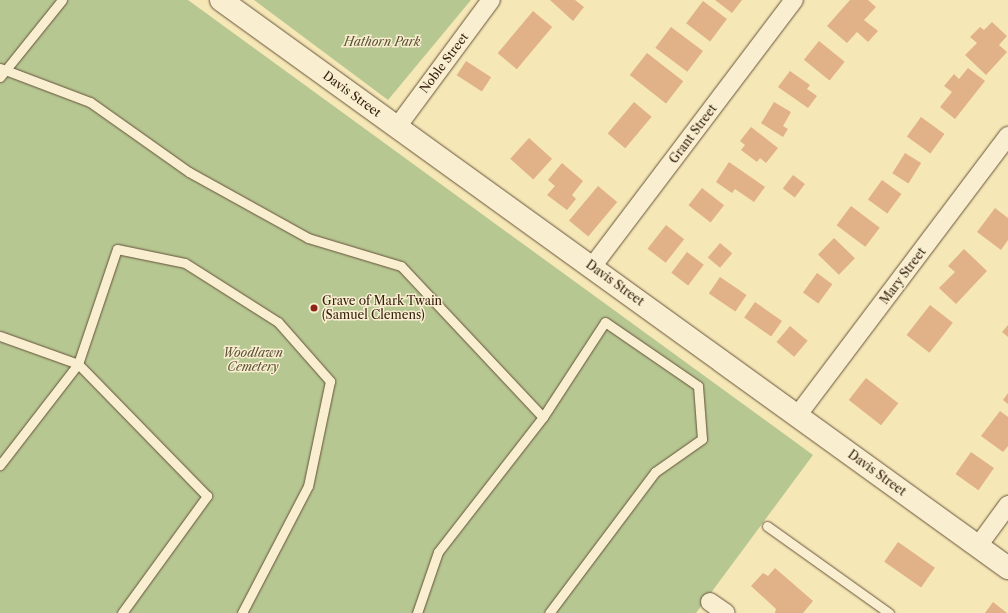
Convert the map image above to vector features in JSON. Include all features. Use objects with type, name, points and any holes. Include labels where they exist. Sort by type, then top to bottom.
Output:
[{"type":"street","name":"Davis Street","points":[[221,0],[1008,568]]},
{"type":"street","name":"Noble Street","points":[[397,127],[491,0]]},
{"type":"street","name":"Grant Street","points":[[592,267],[794,0]]},
{"type":"street","name":"Mary Street","points":[[797,416],[1008,136]]},
{"type":"street","points":[[978,546],[1008,505]]},
{"type":"street","points":[[710,602],[726,613]]},
{"type":"lane","points":[[62,0],[2,72],[90,102],[189,172],[308,238],[401,266],[543,417]]},
{"type":"lane","points":[[0,465],[78,364],[117,249],[185,263],[278,322],[330,381],[308,486],[242,613]]},
{"type":"lane","points":[[417,613],[438,552],[543,417],[605,322],[698,386],[702,439],[655,472],[549,613]]},
{"type":"lane","points":[[0,336],[78,364],[207,496],[122,613]]},
{"type":"lane","points":[[767,526],[889,613]]},
{"type":"green space","name":"Woodlawn Cemetery","points":[[0,0],[188,0],[813,455],[696,613],[0,613]]},
{"type":"green space","name":"Hathorn Park","points":[[254,0],[471,0],[388,100]]},
{"type":"building","points":[[550,0],[575,0],[584,7],[573,21]]},
{"type":"building","points":[[715,0],[742,0],[732,13]]},
{"type":"building","points":[[850,0],[868,0],[876,7],[864,20],[878,31],[868,42],[857,32],[847,43],[827,26]]},
{"type":"building","points":[[703,1],[727,19],[710,41],[686,23]]},
{"type":"building","points":[[533,11],[552,27],[517,69],[498,53]]},
{"type":"building","points":[[992,22],[1007,36],[999,45],[1007,52],[986,75],[965,55],[977,43],[970,37],[980,27],[984,30]]},
{"type":"building","points":[[671,27],[703,51],[687,72],[655,48]]},
{"type":"building","points":[[819,41],[845,62],[830,80],[804,60]]},
{"type":"building","points":[[647,53],[683,81],[666,103],[630,75]]},
{"type":"building","points":[[466,61],[491,77],[482,92],[457,75]]},
{"type":"building","points":[[968,68],[985,81],[955,119],[940,107],[952,92],[944,86],[954,74],[959,79]]},
{"type":"building","points":[[790,71],[810,85],[807,89],[817,96],[808,108],[778,87]]},
{"type":"building","points":[[634,102],[652,117],[625,148],[608,133]]},
{"type":"building","points":[[774,102],[791,112],[783,126],[788,129],[783,137],[761,123]]},
{"type":"building","points":[[921,117],[944,134],[930,153],[907,136]]},
{"type":"building","points":[[751,127],[778,148],[766,163],[760,158],[757,162],[741,150],[745,145],[740,141]]},
{"type":"building","points":[[529,138],[552,159],[533,180],[510,159]]},
{"type":"building","points":[[905,153],[921,163],[908,183],[892,173]]},
{"type":"building","points":[[729,162],[765,187],[754,202],[735,189],[732,193],[716,182]]},
{"type":"building","points":[[562,163],[583,181],[572,195],[576,199],[567,210],[547,195],[555,186],[548,180]]},
{"type":"building","points":[[793,175],[805,184],[795,198],[783,189]]},
{"type":"building","points":[[882,180],[901,194],[887,214],[868,199]]},
{"type":"building","points":[[598,186],[617,202],[588,237],[569,220]]},
{"type":"building","points":[[702,188],[724,205],[711,223],[688,205]]},
{"type":"building","points":[[851,206],[880,228],[865,247],[837,225]]},
{"type":"building","points":[[995,208],[1008,218],[1008,240],[1001,250],[977,232]]},
{"type":"building","points":[[666,225],[684,239],[666,263],[648,249]]},
{"type":"building","points":[[834,238],[855,258],[839,275],[818,255]]},
{"type":"building","points":[[720,243],[732,253],[720,268],[708,258]]},
{"type":"building","points":[[964,249],[987,271],[956,304],[939,288],[955,272],[948,266]]},
{"type":"building","points":[[687,252],[704,265],[688,285],[671,273]]},
{"type":"building","points":[[817,273],[832,284],[818,304],[803,292]]},
{"type":"building","points":[[720,277],[747,295],[735,311],[709,294]]},
{"type":"building","points":[[755,302],[782,321],[771,336],[744,318]]},
{"type":"building","points":[[930,305],[953,323],[929,353],[907,335]]},
{"type":"building","points":[[1008,325],[1008,337],[1002,332]]},
{"type":"building","points":[[790,326],[808,341],[794,357],[777,342]]},
{"type":"building","points":[[866,378],[898,403],[881,425],[849,400]]},
{"type":"building","points":[[1008,393],[1008,404],[1003,400]]},
{"type":"building","points":[[1000,411],[1008,417],[1008,446],[1003,452],[981,436]]},
{"type":"building","points":[[971,452],[994,468],[978,490],[956,474]]},
{"type":"building","points":[[898,542],[935,568],[921,587],[884,562]]},
{"type":"building","points":[[775,568],[813,601],[803,613],[775,613],[776,609],[751,586],[763,573],[768,576]]},
{"type":"building","points":[[993,602],[1007,613],[985,613]]},
{"type":"place","name":"Grave of Mark Twain (Samuel Clemens)","points":[[314,308]]}]
